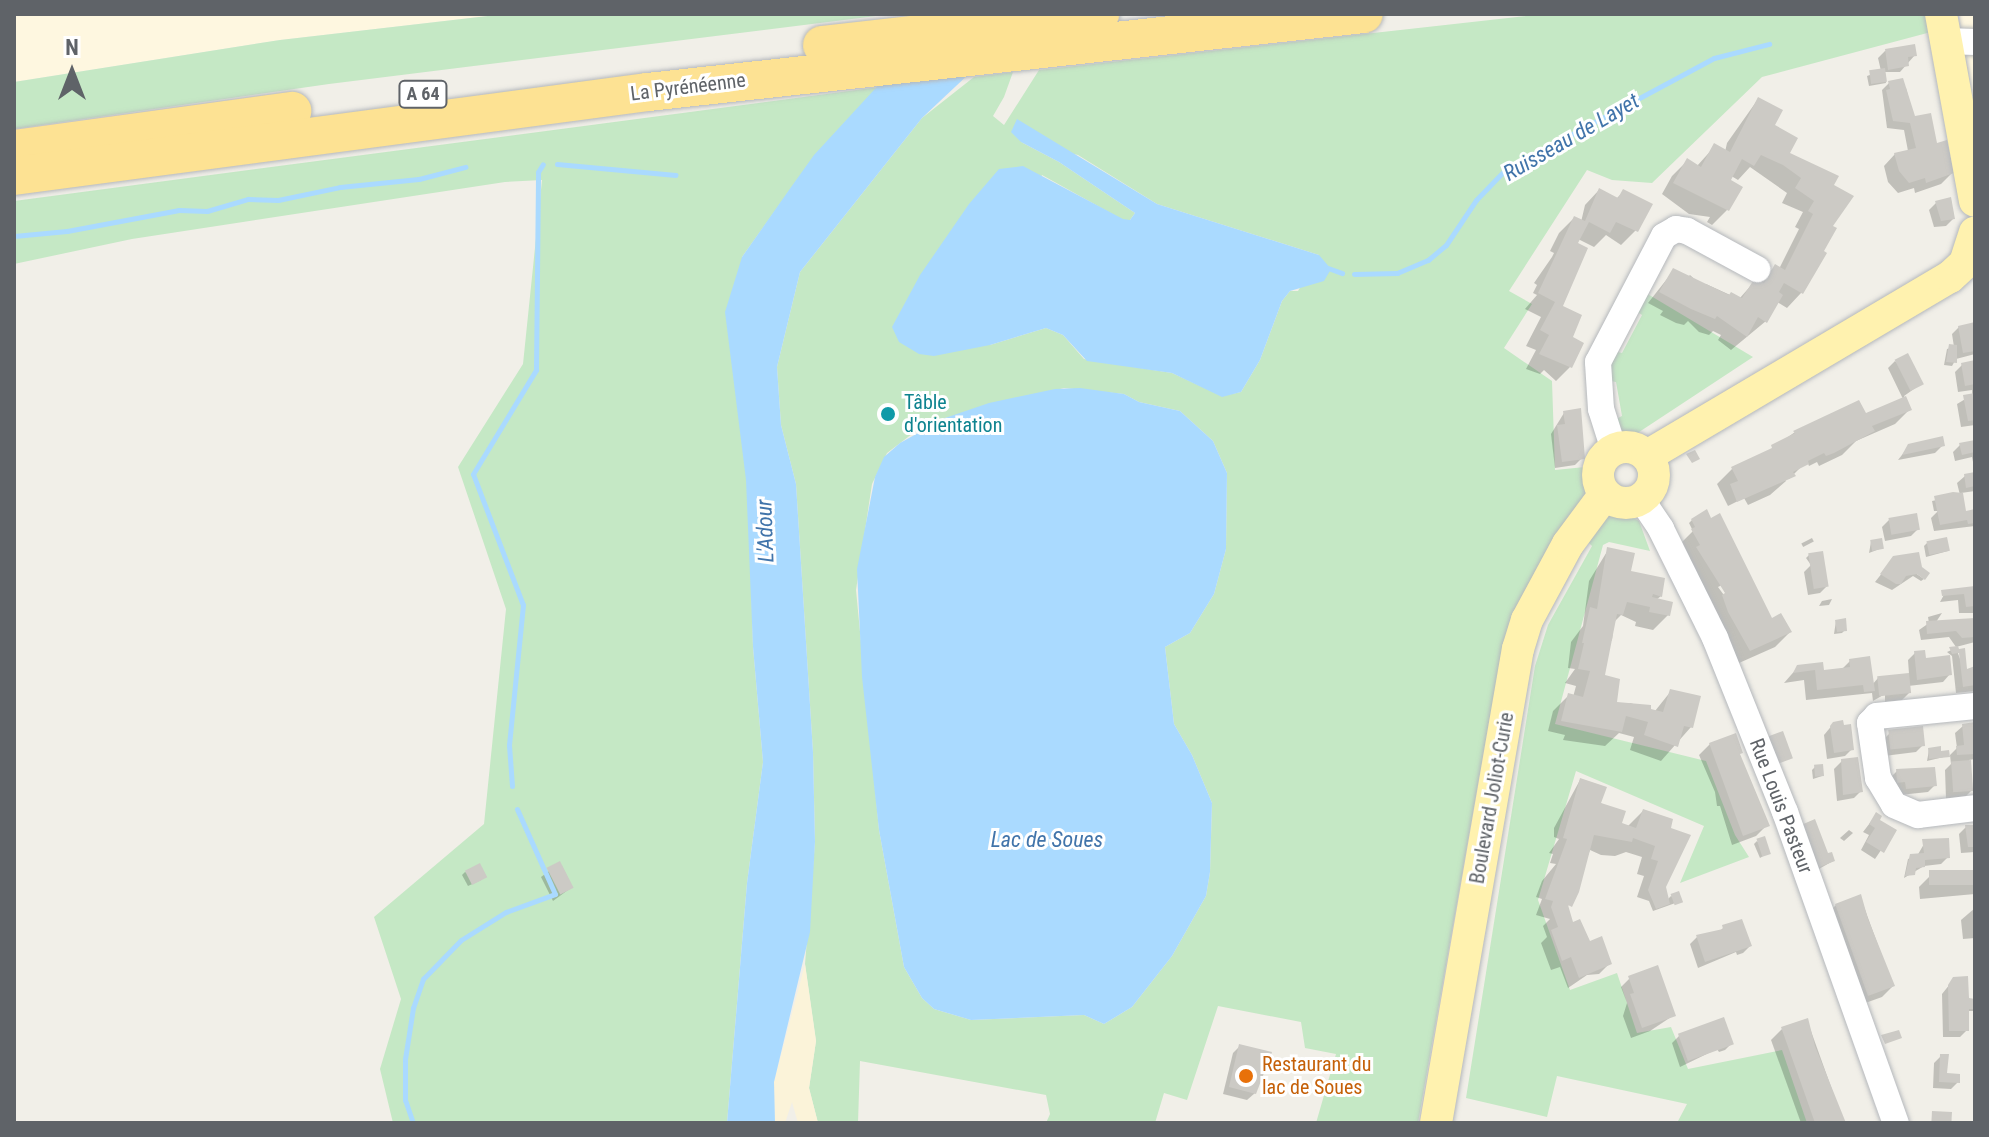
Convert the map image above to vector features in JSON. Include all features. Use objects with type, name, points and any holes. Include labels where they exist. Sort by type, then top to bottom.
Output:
[{"type":"highway","name":"La Pyrénéenne","points":[[14,176],[832,57],[1077,26],[1364,14]]},
{"type":"highway","name":"La Pyrénéenne","points":[[14,149],[258,115],[832,57]]},
{"type":"main road","points":[[1952,31],[1975,201]]},
{"type":"main road","points":[[1647,456],[1950,277],[1972,255]]},
{"type":"main road","points":[[1632,448],[1647,456],[1654,482],[1641,499],[1626,504],[1605,494],[1598,470],[1614,450],[1632,448]]},
{"type":"main road","name":"Boulevard Joliot-Curie","points":[[1436,1123],[1518,649],[1527,620],[1568,544],[1605,494]]},
{"type":"street","points":[[1614,450],[1601,409],[1598,362],[1664,236],[1676,229],[1687,231],[1757,269]]},
{"type":"street","name":"Rue Louis Pasteur","points":[[1641,499],[1661,529],[1715,638],[1785,812],[1896,1123]]},
{"type":"street","points":[[1975,706],[1877,716],[1870,723],[1878,778],[1894,805],[1918,815],[1975,808]]},
{"type":"shaded area","points":[[14,14],[505,14],[280,40],[14,82]]},
{"type":"shaded area","points":[[1959,14],[1975,14],[1975,100],[1973,100]]},
{"type":"green space","points":[[505,14],[892,14],[329,84],[14,129],[14,82],[280,40]]},
{"type":"green space","points":[[1545,14],[1925,14],[1931,32],[1762,77],[1652,183],[1612,180],[1587,170],[1509,291],[1532,304],[1504,348],[1552,381],[1555,470],[1585,467],[1585,495],[1510,646],[1489,722],[1418,1123],[1316,1123],[1336,1054],[1305,1048],[1301,1022],[1218,1006],[1187,1100],[1164,1093],[1155,1123],[1046,1123],[1050,1114],[1046,1095],[860,1061],[858,1123],[818,1123],[809,1088],[816,1041],[805,964],[815,842],[813,752],[796,484],[781,425],[777,367],[800,272],[922,118],[974,77],[1013,72],[993,116],[1004,125],[1039,70]],"holes":[[[1021,142],[1078,155],[1157,204],[1319,255],[1298,291],[1290,291],[1282,301],[1260,360],[1241,392],[1222,396],[1172,373],[1084,359],[1063,335],[1046,328],[990,345],[1042,175],[1123,220],[1130,220],[1135,213],[1059,162]],[[1064,388],[1124,394],[1139,402],[1180,411],[1213,441],[1227,473],[1226,549],[1214,594],[1190,633],[1165,647],[1174,724],[1192,755],[1212,803],[1210,872],[1206,896],[1172,956],[1132,1007],[1104,1024],[1084,1015],[971,1020],[934,1009],[922,998],[904,967],[879,830],[856,590],[872,484],[887,453],[912,434],[945,418]]]},
{"type":"green space","points":[[879,87],[814,156],[742,257],[753,647],[763,762],[747,883],[727,1123],[393,1123],[380,1069],[401,999],[374,917],[484,824],[506,609],[458,467],[523,364],[542,180],[505,182],[132,239],[14,264],[14,201]]},
{"type":"green space","points":[[1646,293],[1753,357],[1630,438],[1619,433],[1612,421],[1622,416],[1616,382],[1610,381],[1608,364],[1614,351],[1622,353],[1642,315],[1635,310]]},
{"type":"green space","points":[[1623,512],[1639,521],[1650,551],[1609,542],[1603,545],[1555,724],[1706,761],[1735,835],[1749,857],[1680,883],[1704,826],[1576,771],[1538,900],[1570,990],[1617,973],[1637,1033],[1671,1027],[1688,1069],[1782,1050],[1807,1123],[1677,1123],[1687,1104],[1557,1076],[1547,1117],[1466,1098],[1535,666],[1548,625],[1592,546],[1588,542],[1602,516]]},
{"type":"sand","points":[[805,964],[816,1041],[809,1088],[818,1123],[798,1123],[792,1102],[785,1123],[775,1123],[774,1082]]},
{"type":"water","name":"L'Adour","points":[[944,14],[972,71],[922,118],[800,272],[777,367],[781,425],[796,484],[813,752],[815,842],[810,932],[774,1082],[775,1123],[727,1123],[747,883],[763,762],[753,647],[746,480],[725,312],[742,257],[814,155]]},
{"type":"water","points":[[1017,119],[1157,204],[1319,255],[1331,269],[1324,281],[1290,291],[1282,301],[1260,360],[1241,392],[1222,397],[1172,373],[1087,361],[1063,335],[1046,328],[990,345],[934,356],[919,354],[899,342],[892,327],[920,275],[969,204],[999,169],[1023,166],[1123,219],[1130,220],[1135,213],[1059,162],[1021,142],[1011,132]]},
{"type":"water","name":"Lac de Soues","points":[[1080,388],[1124,394],[1139,402],[1180,411],[1213,441],[1227,473],[1226,549],[1214,594],[1190,633],[1165,647],[1174,724],[1192,755],[1212,803],[1210,872],[1206,896],[1172,956],[1132,1007],[1104,1024],[1084,1015],[971,1020],[934,1009],[922,998],[904,967],[879,830],[862,677],[857,569],[875,477],[884,457],[900,443],[945,418],[989,403],[1055,389]]},
{"type":"building","points":[[1915,44],[1917,56],[1908,57],[1909,66],[1888,70],[1885,49]]},
{"type":"building","points":[[1885,68],[1887,82],[1871,84],[1869,70]]},
{"type":"building","points":[[1903,78],[1915,116],[1931,113],[1937,143],[1947,140],[1954,173],[1926,183],[1925,178],[1909,183],[1899,171],[1894,153],[1916,148],[1910,123],[1893,121],[1886,90],[1890,89],[1888,81]]},
{"type":"building","points":[[1758,97],[1783,110],[1775,125],[1798,138],[1790,153],[1839,176],[1834,185],[1854,196],[1833,226],[1837,228],[1824,251],[1827,253],[1803,294],[1784,283],[1779,292],[1783,295],[1767,323],[1758,317],[1747,337],[1717,316],[1715,319],[1659,292],[1673,268],[1729,295],[1731,292],[1742,298],[1755,278],[1764,283],[1775,264],[1785,270],[1813,214],[1808,211],[1814,201],[1795,188],[1801,178],[1761,155],[1754,166],[1742,159],[1731,180],[1743,187],[1729,211],[1673,183],[1687,158],[1701,167],[1714,143],[1730,152]]},
{"type":"building","points":[[1599,188],[1618,198],[1623,189],[1653,204],[1638,232],[1616,222],[1610,233],[1589,222],[1578,243],[1588,248],[1563,306],[1582,315],[1573,337],[1584,343],[1572,368],[1539,354],[1549,335],[1540,330],[1555,302],[1538,293],[1574,216],[1585,221]]},
{"type":"building","points":[[1951,197],[1955,219],[1941,221],[1935,201]]},
{"type":"building","points":[[1975,322],[1975,351],[1963,353],[1958,326]]},
{"type":"building","points":[[1949,344],[1957,345],[1957,363],[1946,362]]},
{"type":"building","points":[[1908,353],[1924,384],[1911,391],[1895,360]]},
{"type":"building","points":[[1975,360],[1975,384],[1965,386],[1961,363]]},
{"type":"building","points":[[1975,393],[1975,420],[1968,421],[1963,395]]},
{"type":"building","points":[[1906,396],[1912,410],[1872,426],[1875,431],[1834,453],[1826,456],[1824,453],[1808,461],[1809,464],[1793,472],[1796,476],[1737,502],[1730,484],[1738,481],[1731,467],[1772,448],[1771,445],[1795,433],[1793,431],[1859,400],[1866,413]]},
{"type":"building","points":[[1581,408],[1585,459],[1562,462],[1557,425],[1565,424],[1563,411]]},
{"type":"building","points":[[1943,436],[1945,446],[1902,455],[1908,444]]},
{"type":"building","points":[[1975,440],[1975,452],[1962,455],[1959,443]]},
{"type":"building","points":[[1695,450],[1700,459],[1692,463],[1686,454]]},
{"type":"building","points":[[1975,472],[1975,486],[1966,488],[1964,474]]},
{"type":"building","points":[[1963,493],[1966,511],[1975,509],[1975,523],[1968,524],[1967,520],[1940,525],[1934,496]]},
{"type":"building","points":[[1707,509],[1711,518],[1720,513],[1772,618],[1781,613],[1792,632],[1750,651],[1728,612],[1722,595],[1725,593],[1696,547],[1700,545],[1691,529],[1695,527],[1691,519]]},
{"type":"building","points":[[1917,513],[1920,530],[1891,535],[1888,518]]},
{"type":"building","points":[[1947,537],[1950,551],[1929,555],[1926,541]]},
{"type":"building","points":[[1882,538],[1884,549],[1872,551],[1870,540]]},
{"type":"building","points":[[1607,547],[1635,553],[1631,571],[1665,578],[1662,597],[1653,594],[1652,597],[1673,602],[1670,616],[1649,612],[1650,607],[1627,602],[1623,615],[1617,614],[1605,675],[1620,679],[1617,702],[1651,705],[1651,709],[1663,712],[1670,689],[1701,696],[1693,728],[1684,726],[1678,747],[1644,735],[1648,722],[1626,716],[1622,732],[1561,721],[1568,693],[1583,697],[1590,671],[1578,669],[1590,607],[1597,609]]},
{"type":"building","points":[[1823,551],[1829,587],[1814,589],[1808,553]]},
{"type":"building","points":[[1919,552],[1922,567],[1930,573],[1925,580],[1917,574],[1906,576],[1901,584],[1896,584],[1880,574],[1893,556]]},
{"type":"building","points":[[1975,586],[1975,606],[1966,607],[1964,594],[1942,596],[1941,590]]},
{"type":"building","points":[[1846,618],[1847,631],[1837,632],[1835,620]]},
{"type":"building","points":[[1975,618],[1975,637],[1962,638],[1956,631],[1927,634],[1926,621]]},
{"type":"building","points":[[1958,646],[1959,649],[1965,648],[1967,669],[1975,666],[1975,685],[1963,687],[1959,653],[1952,654],[1949,647]]},
{"type":"building","points":[[1925,650],[1926,658],[1950,655],[1952,675],[1917,680],[1914,651]]},
{"type":"building","points":[[1870,656],[1875,691],[1864,692],[1863,685],[1817,690],[1815,670],[1793,673],[1797,665],[1823,662],[1824,670],[1850,667],[1849,659]]},
{"type":"building","points":[[1909,673],[1911,693],[1879,696],[1877,676]]},
{"type":"building","points":[[1843,720],[1844,725],[1851,724],[1854,750],[1834,753],[1830,726]]},
{"type":"building","points":[[1975,722],[1975,754],[1957,755],[1956,746],[1964,745],[1962,724]]},
{"type":"building","points":[[1923,726],[1925,746],[1890,750],[1888,730]]},
{"type":"building","points":[[1783,731],[1793,758],[1778,764],[1768,736]]},
{"type":"building","points":[[1736,733],[1743,753],[1740,754],[1770,826],[1743,836],[1709,743]]},
{"type":"building","points":[[1941,746],[1941,751],[1949,750],[1950,757],[1929,759],[1928,748]]},
{"type":"building","points":[[1858,757],[1863,792],[1843,795],[1841,759]]},
{"type":"building","points":[[1971,760],[1973,791],[1953,792],[1951,761]]},
{"type":"building","points":[[1823,764],[1824,776],[1815,777],[1814,765]]},
{"type":"building","points":[[1935,767],[1937,786],[1906,789],[1905,782],[1897,783],[1896,769]]},
{"type":"building","points":[[1580,778],[1607,787],[1601,803],[1626,811],[1622,823],[1636,828],[1643,809],[1673,819],[1671,828],[1691,835],[1666,887],[1670,904],[1656,909],[1648,890],[1658,861],[1651,859],[1655,846],[1633,838],[1632,842],[1594,835],[1579,892],[1572,907],[1568,905],[1573,922],[1580,919],[1590,941],[1602,936],[1612,964],[1579,978],[1571,957],[1562,961],[1551,930],[1558,927],[1551,907],[1553,901],[1545,899],[1567,839],[1563,838]]},
{"type":"building","points":[[1876,812],[1882,816],[1880,820],[1897,830],[1884,853],[1866,842],[1875,828],[1869,824]]},
{"type":"building","points":[[1815,819],[1828,853],[1832,852],[1835,861],[1817,868],[1801,825]]},
{"type":"building","points":[[1965,825],[1975,825],[1975,847],[1968,847]]},
{"type":"building","points":[[1765,836],[1771,854],[1762,857],[1756,839]]},
{"type":"building","points":[[1949,838],[1950,858],[1925,860],[1925,867],[1916,868],[1915,875],[1905,876],[1910,854],[1924,853],[1922,839]]},
{"type":"building","points":[[560,861],[574,888],[560,895],[547,868]]},
{"type":"building","points":[[480,863],[487,877],[472,885],[465,871]]},
{"type":"building","points":[[1929,870],[1975,870],[1975,885],[1929,885]]},
{"type":"building","points":[[1679,891],[1683,902],[1675,905],[1671,894]]},
{"type":"building","points":[[1861,894],[1895,986],[1868,996],[1835,904]]},
{"type":"building","points":[[1742,919],[1752,946],[1705,962],[1696,935],[1723,929],[1722,925]]},
{"type":"building","points":[[1658,965],[1676,1016],[1642,1028],[1630,994],[1634,993],[1628,976]]},
{"type":"building","points":[[1968,976],[1969,998],[1975,999],[1975,1009],[1969,1009],[1969,1031],[1949,1031],[1948,985],[1953,977]]},
{"type":"building","points":[[1724,1017],[1734,1044],[1688,1061],[1678,1034]]},
{"type":"building","points":[[1808,1018],[1815,1046],[1846,1123],[1815,1123],[1781,1027]]},
{"type":"building","points":[[1899,1030],[1902,1038],[1885,1044],[1881,1035]]},
{"type":"building","points":[[1239,1044],[1272,1052],[1256,1094],[1229,1087]]},
{"type":"building","points":[[1940,1054],[1949,1054],[1947,1073],[1960,1074],[1960,1083],[1939,1082]]},
{"type":"building","points":[[1932,1111],[1952,1112],[1951,1123],[1931,1123]]},
{"type":"waterway","name":"Ruisseau de Layet","points":[[1354,274],[1397,273],[1428,260],[1446,245],[1476,200],[1505,170],[1714,58],[1769,44]]},
{"type":"waterway","points":[[512,786],[509,745],[523,605],[473,474],[536,370],[538,172],[543,164]]},
{"type":"waterway","points":[[557,164],[675,175]]},
{"type":"waterway","points":[[14,236],[67,231],[179,210],[207,211],[248,199],[278,200],[340,187],[419,179],[465,167]]},
{"type":"waterway","name":"Ruisseau de Layet","points":[[1328,268],[1342,273]]},
{"type":"waterway","points":[[413,1123],[405,1100],[405,1059],[413,1008],[423,979],[461,940],[506,912],[555,894],[517,809]]},
{"type":"place","name":"Tâble d'orientation","points":[[888,414]]},
{"type":"place","name":"Restaurant du lac de Soues","points":[[1246,1076]]}]
